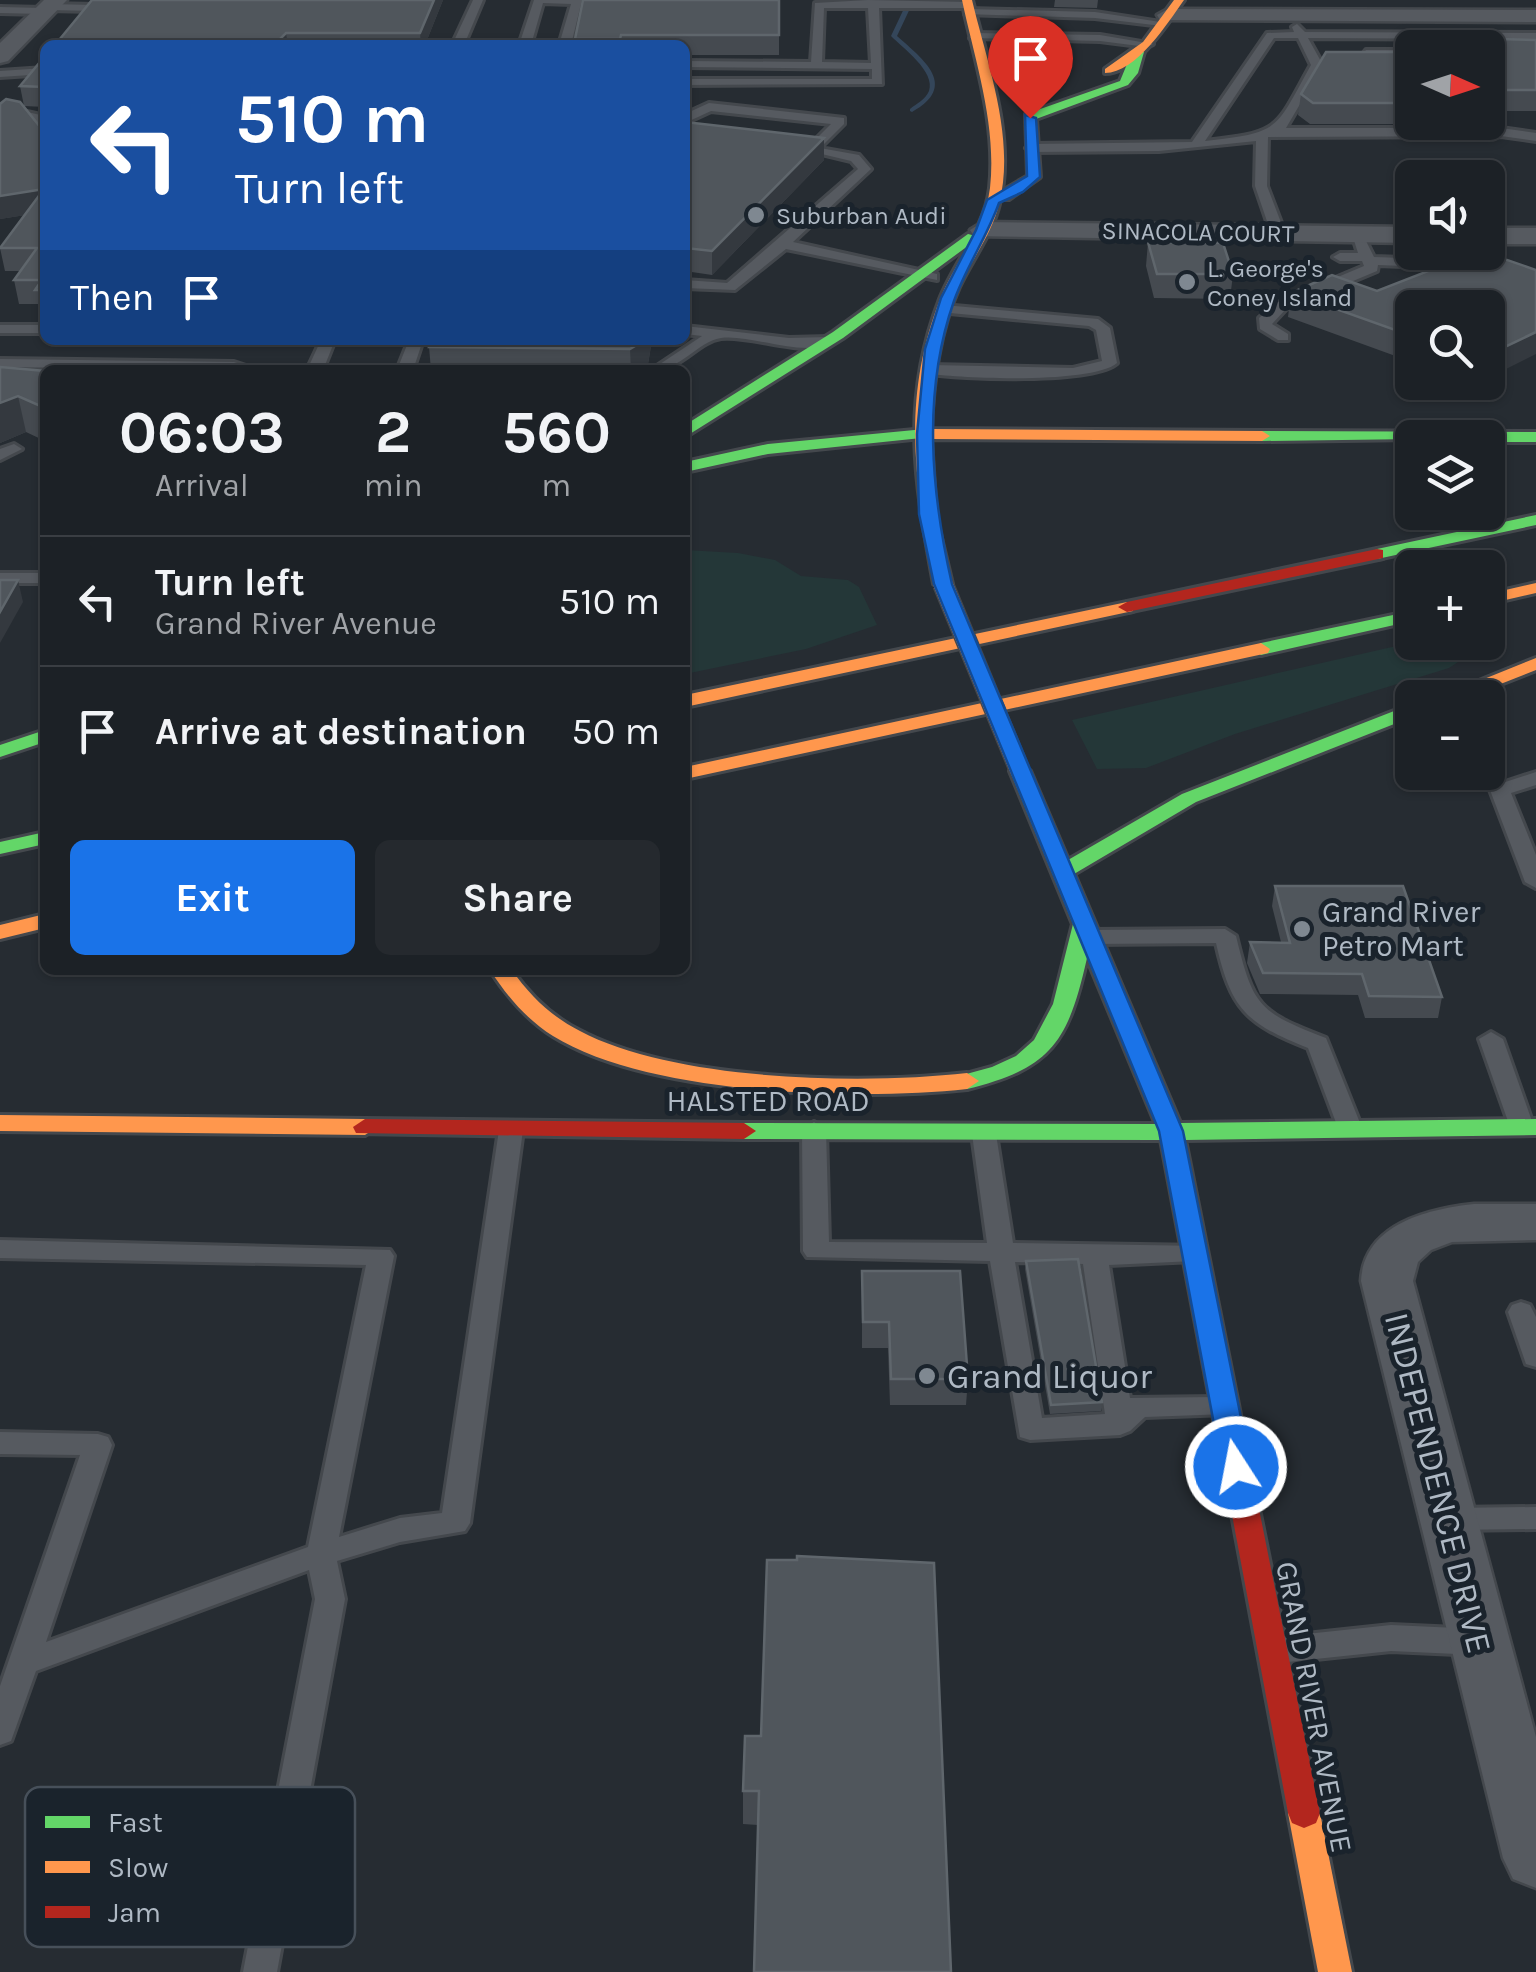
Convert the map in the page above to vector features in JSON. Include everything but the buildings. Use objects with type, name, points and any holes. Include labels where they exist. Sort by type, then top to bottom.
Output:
[{"type":"main road","name":"GRAND RIVER AVENUE","points":[[968,5],[994,150],[993,200],[983,230],[944,309],[932,349],[925,434],[928,514],[943,584],[1171,1131],[1335,1972]]},
{"type":"main road","points":[[1052,86],[1095,80],[1142,48],[1170,13]]},
{"type":"main road","points":[[993,200],[1018,190],[1034,177],[1030,118],[1055,102],[1116,88],[1131,76],[1142,48]]},
{"type":"main road","points":[[984,85],[1018,85]]},
{"type":"main road","points":[[690,429],[829,341],[983,230]]},
{"type":"main road","points":[[690,465],[768,449],[925,434],[1536,436]]},
{"type":"main road","points":[[690,700],[1536,520]]},
{"type":"main road","points":[[1505,596],[1536,588]]},
{"type":"main road","points":[[690,772],[1395,620]]},
{"type":"main road","points":[[1494,680],[1536,664]]},
{"type":"main road","points":[[1064,870],[1119,831],[1158,812],[1254,768],[1395,716]]},
{"type":"main road","points":[[690,785],[875,729]]},
{"type":"main road","points":[[0,751],[40,738]]},
{"type":"main road","points":[[0,848],[40,839]]},
{"type":"main road","points":[[0,932],[40,922]]},
{"type":"main road","points":[[504,975],[516,995],[564,1034],[638,1062],[748,1080],[916,1084],[986,1080],[1028,1063],[1051,1036],[1088,929]]},
{"type":"main road","name":"HALSTED ROAD","points":[[0,1123],[984,1134],[1529,1127]]},
{"type":"street","points":[[3,49],[49,6]]},
{"type":"street","points":[[1170,13],[1296,26],[1536,16]]},
{"type":"street","name":"SINACOLA COURT","points":[[983,230],[1184,238],[1278,233],[1364,251],[1395,240]]},
{"type":"street","points":[[1505,236],[1536,236]]},
{"type":"street","name":"INDEPENDENCE DRIVE","points":[[1536,1222],[1466,1222],[1426,1230],[1400,1250],[1387,1272],[1390,1301],[1536,1858]]},
{"type":"lane","points":[[460,40],[478,0]]},
{"type":"lane","points":[[527,40],[539,0],[577,0],[566,40]]},
{"type":"lane","points":[[690,82],[878,82],[873,2]]},
{"type":"lane","points":[[816,65],[819,5],[873,2],[1095,15],[1170,13]]},
{"type":"lane","points":[[0,10],[98,4]]},
{"type":"lane","points":[[85,20],[98,4]]},
{"type":"lane","points":[[1296,26],[1316,68]]},
{"type":"lane","points":[[1197,144],[1271,35],[1296,26],[1536,36]]},
{"type":"lane","points":[[974,36],[1100,38],[1142,48]]},
{"type":"lane","points":[[1310,52],[1327,52]]},
{"type":"lane","points":[[1344,53],[1395,53]]},
{"type":"lane","points":[[690,64],[876,66]]},
{"type":"lane","points":[[1316,68],[1335,68]]},
{"type":"lane","points":[[1268,134],[1281,128],[1316,68]]},
{"type":"lane","points":[[0,74],[40,71]]},
{"type":"lane","points":[[690,117],[709,108],[840,121],[811,150]]},
{"type":"lane","points":[[0,110],[40,119]]},
{"type":"lane","points":[[1032,148],[1197,144],[1268,134],[1395,133]]},
{"type":"lane","points":[[1505,133],[1536,137]]},
{"type":"lane","points":[[1268,134],[1261,186],[1278,233]]},
{"type":"lane","points":[[690,284],[730,287],[865,169],[855,158],[793,148]]},
{"type":"lane","points":[[783,244],[956,282]]},
{"type":"lane","points":[[1283,337],[1265,326],[1266,318],[1281,306],[1372,268],[1364,251]]},
{"type":"lane","points":[[1340,257],[1364,251],[1395,260]]},
{"type":"lane","points":[[1345,279],[1363,285]]},
{"type":"lane","points":[[930,370],[1073,373],[1096,370],[1110,363],[1103,328],[1093,322],[944,309]]},
{"type":"lane","points":[[0,328],[40,329]]},
{"type":"lane","points":[[690,331],[736,338],[829,341]]},
{"type":"lane","points":[[667,365],[712,336]]},
{"type":"lane","points":[[736,338],[774,354],[783,370]]},
{"type":"lane","points":[[0,362],[176,365]]},
{"type":"lane","points":[[0,578],[40,578]]},
{"type":"lane","points":[[1536,778],[1500,790],[1536,882]]},
{"type":"lane","points":[[1088,929],[1225,936],[1239,996],[1272,1026],[1318,1043],[1350,1128]]},
{"type":"lane","points":[[1491,1039],[1529,1127]]},
{"type":"lane","points":[[23,1663],[322,1554],[400,1530],[455,1523],[511,1130]]},
{"type":"lane","points":[[814,1130],[816,1252],[1096,1256],[1194,1252]]},
{"type":"lane","points":[[984,1134],[1002,1252],[1020,1305],[1033,1382],[1030,1429],[1120,1424],[1139,1406],[1224,1407]]},
{"type":"lane","points":[[0,1249],[381,1256],[322,1554],[330,1599],[295,1787]]},
{"type":"lane","points":[[1096,1256],[1094,1305],[1107,1380],[1120,1424]]},
{"type":"lane","points":[[1521,1312],[1536,1357]]},
{"type":"lane","points":[[0,1443],[98,1445],[0,1731]]},
{"type":"lane","points":[[1449,1519],[1536,1518]]},
{"type":"lane","points":[[1272,1650],[1391,1638],[1478,1642]]},
{"type":"lane","points":[[260,1972],[265,1947]]},
{"type":"shaded area","points":[[690,550],[775,560],[801,576],[848,580],[859,587],[877,625],[806,649],[690,673]]},
{"type":"shaded area","points":[[1395,646],[1395,660],[1461,660],[1449,668],[1410,680],[1395,680],[1395,685],[1235,734],[1146,768],[1097,769],[1072,720]]},
{"type":"waterway","points":[[911,0],[894,36],[923,63],[933,82],[925,101],[912,110]]},
{"type":"traffic: fast","points":[[1004,196],[1034,177],[1030,117],[1124,83],[1132,73],[1138,52]]},
{"type":"traffic: fast","points":[[690,429],[838,335],[973,237]]},
{"type":"traffic: fast","points":[[690,466],[768,449],[925,434]]},
{"type":"traffic: fast","points":[[1262,436],[1536,437]]},
{"type":"traffic: fast","points":[[1377,554],[1536,520]]},
{"type":"traffic: fast","points":[[1261,649],[1395,620]]},
{"type":"traffic: fast","points":[[1065,870],[1189,798],[1395,717]]},
{"type":"traffic: fast","points":[[0,751],[40,738]]},
{"type":"traffic: fast","points":[[1020,771],[1171,1131],[1244,1504]]},
{"type":"traffic: fast","points":[[0,848],[40,839]]},
{"type":"traffic: fast","points":[[967,1081],[1000,1073],[1025,1061],[1042,1045],[1064,1004],[1085,921]]},
{"type":"traffic: fast","points":[[744,1131],[984,1134],[1536,1127]]},
{"type":"traffic: slow","points":[[943,584],[925,490],[927,379],[947,299],[989,217],[997,164],[989,93],[967,0]]},
{"type":"traffic: slow","points":[[1109,71],[1147,44],[1179,0]]},
{"type":"traffic: slow","points":[[925,434],[1262,436]]},
{"type":"traffic: slow","points":[[943,584],[1020,771]]},
{"type":"traffic: slow","points":[[1505,595],[1536,588]]},
{"type":"traffic: slow","points":[[690,700],[1127,607]]},
{"type":"traffic: slow","points":[[690,772],[1261,649]]},
{"type":"traffic: slow","points":[[1494,680],[1536,664]]},
{"type":"traffic: slow","points":[[0,932],[40,922]]},
{"type":"traffic: slow","points":[[505,975],[528,1004],[561,1030],[587,1044],[669,1068],[829,1086],[967,1081]]},
{"type":"traffic: slow","points":[[0,1123],[365,1127]]},
{"type":"traffic: slow","points":[[1304,1813],[1335,1972]]},
{"type":"traffic: jam","points":[[1127,607],[1377,554]]},
{"type":"traffic: jam","points":[[365,1127],[744,1131]]},
{"type":"traffic: jam","points":[[1244,1504],[1304,1813]]},
{"type":"place","name":"Suburban Audi","points":[[756,215]]},
{"type":"place","name":"L. George's Coney Island","points":[[1187,282]]},
{"type":"place","name":"Grand River Petro Mart","points":[[1302,929]]},
{"type":"place","name":"Grand Liquor","points":[[927,1376]]},
{"type":"route","points":[[1030,118],[1034,177],[1018,190],[993,200],[983,230],[948,298],[932,349],[925,434],[928,514],[943,584],[1171,1131],[1236,1467]]}]
